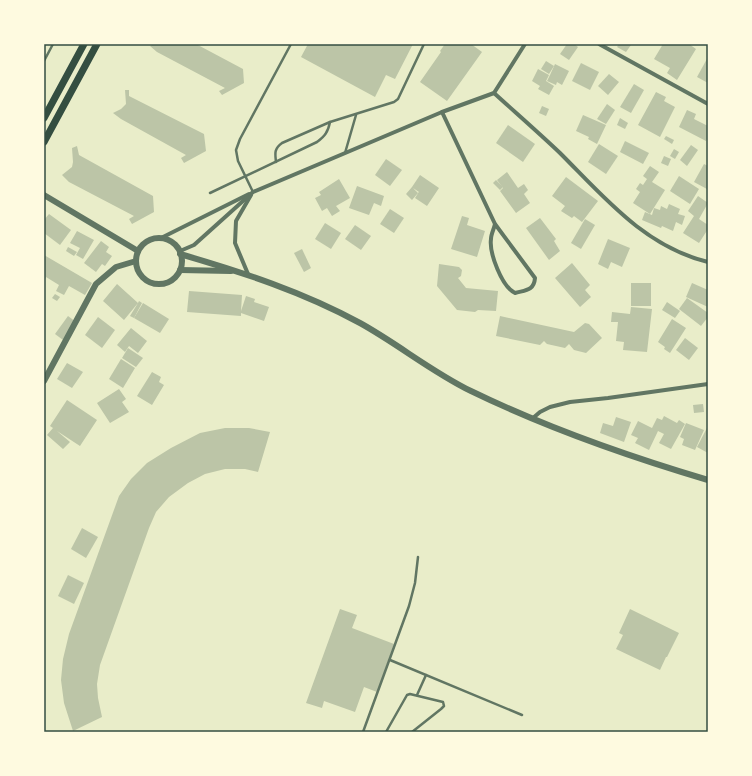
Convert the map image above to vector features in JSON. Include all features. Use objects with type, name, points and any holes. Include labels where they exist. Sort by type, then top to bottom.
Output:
[{"type":"main road","points":[[44,118],[84,44]]},
{"type":"main road","points":[[44,142],[97,44]]},
{"type":"street","points":[[161,238],[253,192],[442,112],[494,93],[525,44]]},
{"type":"street","points":[[598,44],[708,104]]},
{"type":"street","points":[[494,93],[559,152],[626,218],[658,242],[690,258],[708,262]]},
{"type":"street","points":[[442,112],[495,224],[535,278],[535,284],[532,288],[514,293],[506,286],[497,266],[491,246],[491,239],[495,224]]},
{"type":"street","points":[[180,252],[194,245],[253,192]]},
{"type":"street","points":[[248,274],[235,243],[236,221],[253,192]]},
{"type":"street","points":[[44,195],[138,251]]},
{"type":"street","points":[[153,238],[161,238],[167,239],[174,243],[180,252],[182,262],[176,277],[162,284],[156,284],[148,281],[140,274],[136,261],[138,251],[147,241],[153,238]]},
{"type":"street","points":[[180,252],[248,274],[315,301],[361,324],[421,362],[470,390],[533,418],[618,451],[708,480]]},
{"type":"street","points":[[44,381],[96,284],[116,267],[136,261]]},
{"type":"street","points":[[180,270],[238,271]]},
{"type":"street","points":[[533,418],[550,406],[570,402],[708,384]]},
{"type":"lane","points":[[44,60],[53,44]]},
{"type":"lane","points":[[253,192],[238,161],[236,150],[240,139],[291,44]]},
{"type":"lane","points":[[276,162],[274,151],[277,146],[282,143],[330,122],[356,115],[394,102],[398,99],[424,44]]},
{"type":"lane","points":[[345,153],[356,115]]},
{"type":"lane","points":[[210,193],[317,142],[328,132],[330,122]]},
{"type":"lane","points":[[363,732],[409,606],[415,583],[418,557]]},
{"type":"lane","points":[[390,660],[522,715]]},
{"type":"lane","points":[[416,695],[426,676]]},
{"type":"lane","points":[[386,732],[405,698],[410,694],[443,702],[444,706],[412,732]]},
{"type":"building","points":[[154,44],[196,44],[243,69],[244,83],[222,95],[219,91],[225,88],[157,52],[150,46]]},
{"type":"building","points":[[308,44],[413,44],[395,79],[386,75],[375,97],[301,57]]},
{"type":"building","points":[[445,44],[471,44],[482,52],[447,101],[420,82]]},
{"type":"building","points":[[567,44],[574,44],[578,47],[569,60],[560,54]]},
{"type":"building","points":[[619,44],[631,45],[626,52],[617,47]]},
{"type":"building","points":[[663,44],[689,44],[696,49],[677,80],[667,73],[670,68],[654,59]]},
{"type":"building","points":[[708,57],[708,83],[697,77]]},
{"type":"building","points":[[546,61],[554,66],[549,74],[541,69]]},
{"type":"building","points":[[581,63],[599,72],[590,90],[572,81]]},
{"type":"building","points":[[555,64],[569,71],[562,85],[557,82],[556,85],[547,81]]},
{"type":"building","points":[[538,69],[549,75],[546,81],[554,86],[549,95],[538,89],[540,86],[532,81]]},
{"type":"building","points":[[609,74],[619,82],[608,95],[598,86]]},
{"type":"building","points":[[634,84],[644,90],[631,113],[620,107]]},
{"type":"building","points":[[125,90],[129,90],[129,96],[204,134],[206,151],[184,163],[181,158],[186,155],[121,119],[113,113],[121,109],[126,104]]},
{"type":"building","points":[[656,92],[666,97],[664,101],[675,107],[660,137],[638,125]]},
{"type":"building","points":[[607,104],[615,110],[606,124],[597,119]]},
{"type":"building","points":[[542,106],[549,109],[546,116],[539,113]]},
{"type":"building","points":[[687,110],[696,114],[694,119],[708,126],[708,137],[706,141],[679,127]]},
{"type":"building","points":[[583,115],[606,125],[597,144],[588,139],[589,137],[576,131]]},
{"type":"building","points":[[620,118],[628,123],[625,129],[617,125]]},
{"type":"building","points":[[508,125],[535,144],[523,162],[496,143]]},
{"type":"building","points":[[666,136],[674,140],[672,144],[664,139]]},
{"type":"building","points":[[625,141],[649,153],[643,164],[620,152]]},
{"type":"building","points":[[599,144],[618,156],[606,174],[588,162]]},
{"type":"building","points":[[691,145],[698,150],[687,166],[680,160]]},
{"type":"building","points":[[77,146],[79,155],[153,196],[154,212],[132,224],[129,219],[134,216],[69,182],[62,175],[72,167],[72,148]]},
{"type":"building","points":[[674,149],[679,152],[675,159],[670,156]]},
{"type":"building","points":[[664,156],[671,159],[668,166],[661,163]]},
{"type":"building","points":[[386,159],[402,170],[390,186],[375,175]]},
{"type":"building","points":[[704,164],[708,166],[707,189],[694,182]]},
{"type":"building","points":[[650,166],[659,172],[652,182],[665,190],[650,214],[633,203],[640,192],[636,189],[640,183],[643,185],[647,179],[643,176]]},
{"type":"building","points":[[507,172],[518,188],[524,184],[528,190],[524,194],[530,203],[516,213],[500,191],[503,188],[497,180]]},
{"type":"building","points":[[420,175],[439,188],[427,206],[415,198],[419,192],[413,188],[418,193],[412,200],[406,194]]},
{"type":"building","points":[[679,176],[699,189],[690,204],[670,191]]},
{"type":"building","points":[[566,177],[598,201],[582,222],[574,216],[572,218],[561,211],[565,206],[552,196]]},
{"type":"building","points":[[339,179],[350,198],[336,206],[340,211],[332,216],[327,208],[322,211],[315,198],[321,195],[319,192]]},
{"type":"building","points":[[496,180],[503,187],[500,190],[493,183]]},
{"type":"building","points":[[357,186],[384,196],[381,206],[374,203],[369,215],[349,208]]},
{"type":"building","points":[[698,196],[708,203],[699,219],[708,225],[708,229],[699,243],[683,233],[694,216],[688,211]]},
{"type":"building","points":[[669,204],[680,209],[678,214],[685,216],[682,225],[676,222],[673,231],[642,220],[645,212],[652,215],[654,208],[660,210],[661,206],[667,209]]},
{"type":"building","points":[[390,209],[404,218],[394,233],[380,224]]},
{"type":"building","points":[[49,214],[71,230],[60,245],[44,233],[44,220]]},
{"type":"building","points":[[462,216],[469,218],[467,225],[485,231],[477,257],[451,249]]},
{"type":"building","points":[[540,218],[556,239],[554,241],[560,251],[549,260],[526,228]]},
{"type":"building","points":[[585,219],[595,225],[581,249],[571,243]]},
{"type":"building","points":[[325,223],[341,233],[331,249],[315,239]]},
{"type":"building","points":[[355,225],[371,236],[361,250],[345,239]]},
{"type":"building","points":[[77,231],[94,240],[83,259],[76,255],[80,248],[70,243]]},
{"type":"building","points":[[608,239],[630,248],[622,267],[611,262],[608,269],[598,264]]},
{"type":"building","points":[[101,241],[109,247],[106,252],[112,256],[105,266],[102,264],[96,272],[84,263]]},
{"type":"building","points":[[68,247],[77,252],[74,256],[66,251]]},
{"type":"building","points":[[302,249],[311,268],[304,272],[294,253]]},
{"type":"building","points":[[44,255],[92,283],[85,295],[69,286],[64,295],[56,291],[59,285],[46,277],[44,282]]},
{"type":"building","points":[[572,263],[590,285],[585,290],[591,297],[580,307],[555,278]]},
{"type":"building","points":[[439,264],[459,267],[462,270],[461,276],[458,278],[466,288],[498,291],[496,311],[478,310],[475,312],[457,310],[437,286]]},
{"type":"building","points":[[631,283],[651,283],[651,306],[631,306]]},
{"type":"building","points":[[692,283],[708,290],[708,307],[686,297]]},
{"type":"building","points":[[117,284],[138,303],[124,320],[103,301]]},
{"type":"building","points":[[189,291],[242,295],[241,311],[246,296],[255,299],[254,302],[269,307],[264,321],[241,313],[241,316],[187,312]]},
{"type":"building","points":[[55,294],[60,297],[57,301],[52,298]]},
{"type":"building","points":[[687,298],[708,313],[708,317],[701,326],[679,309]]},
{"type":"building","points":[[139,301],[142,303],[134,318],[130,316]]},
{"type":"building","points":[[667,302],[680,311],[675,318],[662,310]]},
{"type":"building","points":[[143,303],[169,319],[160,333],[134,318]]},
{"type":"building","points":[[631,307],[652,309],[647,352],[623,350],[624,342],[616,341],[618,322],[611,322],[612,312],[630,314]]},
{"type":"building","points":[[68,316],[76,322],[63,340],[55,334]]},
{"type":"building","points":[[500,316],[574,332],[585,323],[589,324],[602,338],[586,353],[574,350],[569,344],[565,348],[547,344],[544,341],[540,345],[496,336]]},
{"type":"building","points":[[98,317],[115,330],[102,348],[85,335]]},
{"type":"building","points":[[672,319],[686,328],[670,353],[658,342]]},
{"type":"building","points":[[131,328],[147,341],[138,353],[129,346],[125,352],[117,345]]},
{"type":"building","points":[[685,338],[698,348],[689,360],[676,350]]},
{"type":"building","points":[[128,348],[143,358],[136,367],[122,358]]},
{"type":"building","points":[[121,359],[135,368],[123,388],[109,379]]},
{"type":"building","points":[[67,363],[83,372],[72,388],[57,379]]},
{"type":"building","points":[[152,372],[161,377],[159,382],[164,385],[152,405],[137,396]]},
{"type":"building","points":[[119,389],[126,399],[122,402],[129,412],[110,423],[97,403]]},
{"type":"building","points":[[67,400],[97,420],[80,446],[57,431],[70,442],[63,449],[47,435],[53,428],[50,426]]},
{"type":"building","points":[[703,404],[704,412],[694,413],[693,405]]},
{"type":"building","points":[[664,416],[677,423],[679,420],[685,424],[671,449],[659,443],[664,434],[658,431],[649,450],[635,443],[638,438],[631,435],[638,421],[652,428],[657,418],[662,420]]},
{"type":"building","points":[[616,417],[631,422],[624,442],[600,433],[603,423],[613,426]]},
{"type":"building","points":[[686,423],[704,430],[695,450],[682,445],[684,439],[680,437]]},
{"type":"building","points":[[708,426],[708,453],[697,447]]},
{"type":"building","points":[[225,428],[249,428],[270,432],[258,472],[245,469],[225,469],[205,474],[188,483],[169,497],[156,512],[100,665],[97,684],[102,717],[73,731],[64,703],[61,680],[63,659],[69,634],[119,496],[131,479],[147,463],[171,448],[200,433]]},
{"type":"building","points":[[82,528],[98,537],[86,558],[71,549]]},
{"type":"building","points":[[68,575],[84,583],[74,604],[58,596]]},
{"type":"building","points":[[340,609],[357,615],[352,628],[394,644],[377,692],[364,687],[355,712],[324,701],[322,708],[306,703]]},
{"type":"building","points":[[630,609],[679,633],[660,670],[616,649],[623,635],[619,633]]}]
